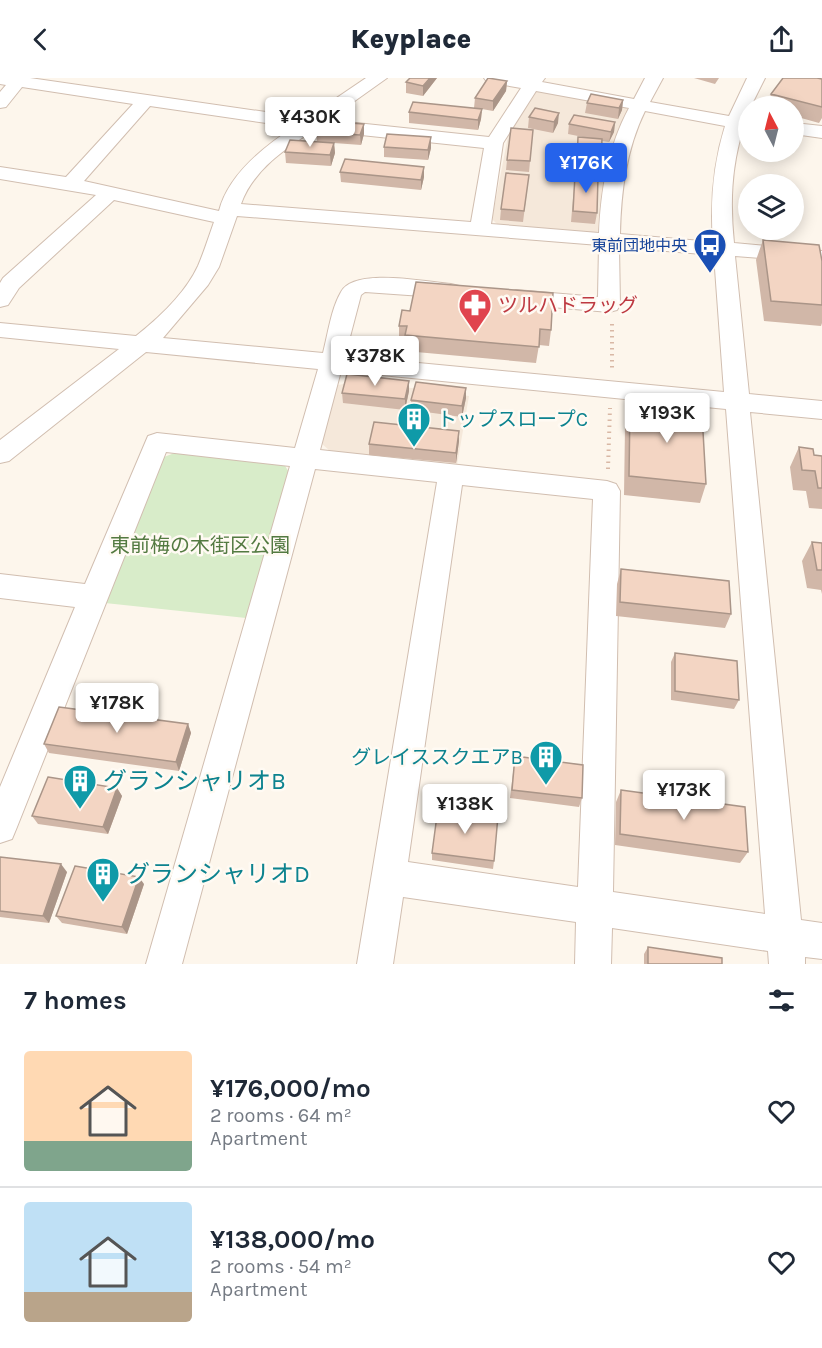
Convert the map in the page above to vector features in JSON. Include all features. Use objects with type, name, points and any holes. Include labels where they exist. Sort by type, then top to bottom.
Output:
[{"type":"street","points":[[0,454],[161,328],[197,285],[208,267],[227,213],[244,179],[255,166],[276,147],[378,78]]},
{"type":"street","points":[[493,78],[533,82],[738,123]]},
{"type":"street","points":[[164,964],[351,293],[357,287],[366,284],[609,305],[609,239],[616,172],[625,136],[654,78]]},
{"type":"street","points":[[751,96],[756,78]]},
{"type":"street","points":[[0,79],[20,79],[312,124],[494,143]]},
{"type":"street","points":[[0,86],[20,79]]},
{"type":"street","points":[[0,103],[20,79]]},
{"type":"street","points":[[480,229],[494,143],[533,82]]},
{"type":"street","points":[[71,184],[146,100]]},
{"type":"street","points":[[804,130],[822,132]]},
{"type":"street","points":[[738,132],[725,156],[721,184],[723,249],[786,950]]},
{"type":"street","points":[[0,173],[227,213],[480,229],[822,257]]},
{"type":"street","points":[[0,300],[11,283],[110,193]]},
{"type":"street","points":[[0,330],[822,410]]},
{"type":"street","points":[[0,827],[157,442],[306,456],[608,491],[593,964]]},
{"type":"street","points":[[375,964],[451,474]]},
{"type":"street","points":[[0,586],[93,597]]},
{"type":"street","points":[[389,877],[594,908],[786,950],[822,941]]},
{"type":"path","points":[[608,491],[612,315],[609,305]]},
{"type":"shaded area","points":[[543,91],[625,106],[628,111],[601,228],[596,233],[498,225],[492,219],[508,136],[536,92]]},
{"type":"shaded area","points":[[361,381],[469,396],[457,465],[330,451],[321,443],[338,385]]},
{"type":"green space","name":"東前梅の木街区公園","points":[[177,452],[284,464],[290,474],[246,618],[105,603],[164,457]]},
{"type":"building","points":[[410,78],[430,78],[423,86],[406,82]]},
{"type":"building","points":[[488,78],[507,81],[493,101],[475,98]]},
{"type":"building","points":[[783,78],[822,79],[822,107],[804,102],[804,96],[771,94]]},
{"type":"building","points":[[591,94],[623,100],[619,108],[587,103]]},
{"type":"building","points":[[413,102],[482,109],[478,120],[409,112]]},
{"type":"building","points":[[535,108],[559,113],[554,122],[529,117]]},
{"type":"building","points":[[574,115],[615,122],[611,132],[569,124]]},
{"type":"building","points":[[320,121],[364,124],[360,135],[316,132]]},
{"type":"building","points":[[511,128],[533,130],[530,161],[507,160]]},
{"type":"building","points":[[387,134],[431,137],[428,150],[384,147]]},
{"type":"building","points":[[578,137],[602,139],[601,163],[577,161]]},
{"type":"building","points":[[290,140],[334,143],[330,155],[285,152]]},
{"type":"building","points":[[345,159],[424,167],[421,180],[340,172]]},
{"type":"building","points":[[506,173],[529,175],[524,211],[501,209]]},
{"type":"building","points":[[575,175],[598,177],[597,213],[573,211]]},
{"type":"building","points":[[763,240],[819,245],[822,261],[822,305],[771,301]]},
{"type":"building","name":"ツルハドラッグ","points":[[416,282],[553,293],[551,330],[540,329],[539,347],[405,335],[407,326],[399,326],[402,310],[410,311]]},
{"type":"building","points":[[347,374],[409,381],[405,399],[342,393]]},
{"type":"building","points":[[416,382],[466,388],[462,406],[411,400]]},
{"type":"building","points":[[654,402],[676,404],[676,412],[702,414],[706,484],[629,476],[630,407],[654,409]]},
{"type":"building","points":[[374,422],[459,431],[456,453],[369,444]]},
{"type":"building","points":[[799,447],[813,449],[814,455],[822,456],[822,488],[818,488],[815,471],[802,470]]},
{"type":"building","points":[[812,542],[822,543],[822,570],[817,570]]},
{"type":"building","points":[[621,569],[729,581],[731,614],[620,602]]},
{"type":"building","points":[[675,653],[737,661],[739,700],[675,691]]},
{"type":"building","points":[[59,707],[188,724],[176,762],[44,744]]},
{"type":"building","name":"グレイススクエアB","points":[[515,756],[583,765],[582,798],[512,790]]},
{"type":"building","name":"グランシャリオB","points":[[48,777],[117,788],[103,827],[32,816]]},
{"type":"building","points":[[621,790],[745,807],[748,852],[620,834]]},
{"type":"building","points":[[438,808],[498,816],[494,861],[432,853]]},
{"type":"building","points":[[0,857],[61,864],[43,916],[0,911]]},
{"type":"building","name":"グランシャリオD","points":[[75,866],[139,877],[122,927],[56,916]]},
{"type":"building","points":[[648,947],[722,958],[722,964],[648,964]]},
{"type":"place","name":"東前団地中央","points":[[710,274]]},
{"type":"place","name":"ツルハドラッグ","points":[[475,334]]},
{"type":"place","name":"トップスロープC","points":[[414,448]]},
{"type":"place","name":"グレイススクエアB","points":[[546,786]]},
{"type":"place","name":"グランシャリオB","points":[[80,810]]},
{"type":"place","name":"グランシャリオD","points":[[103,903]]}]
